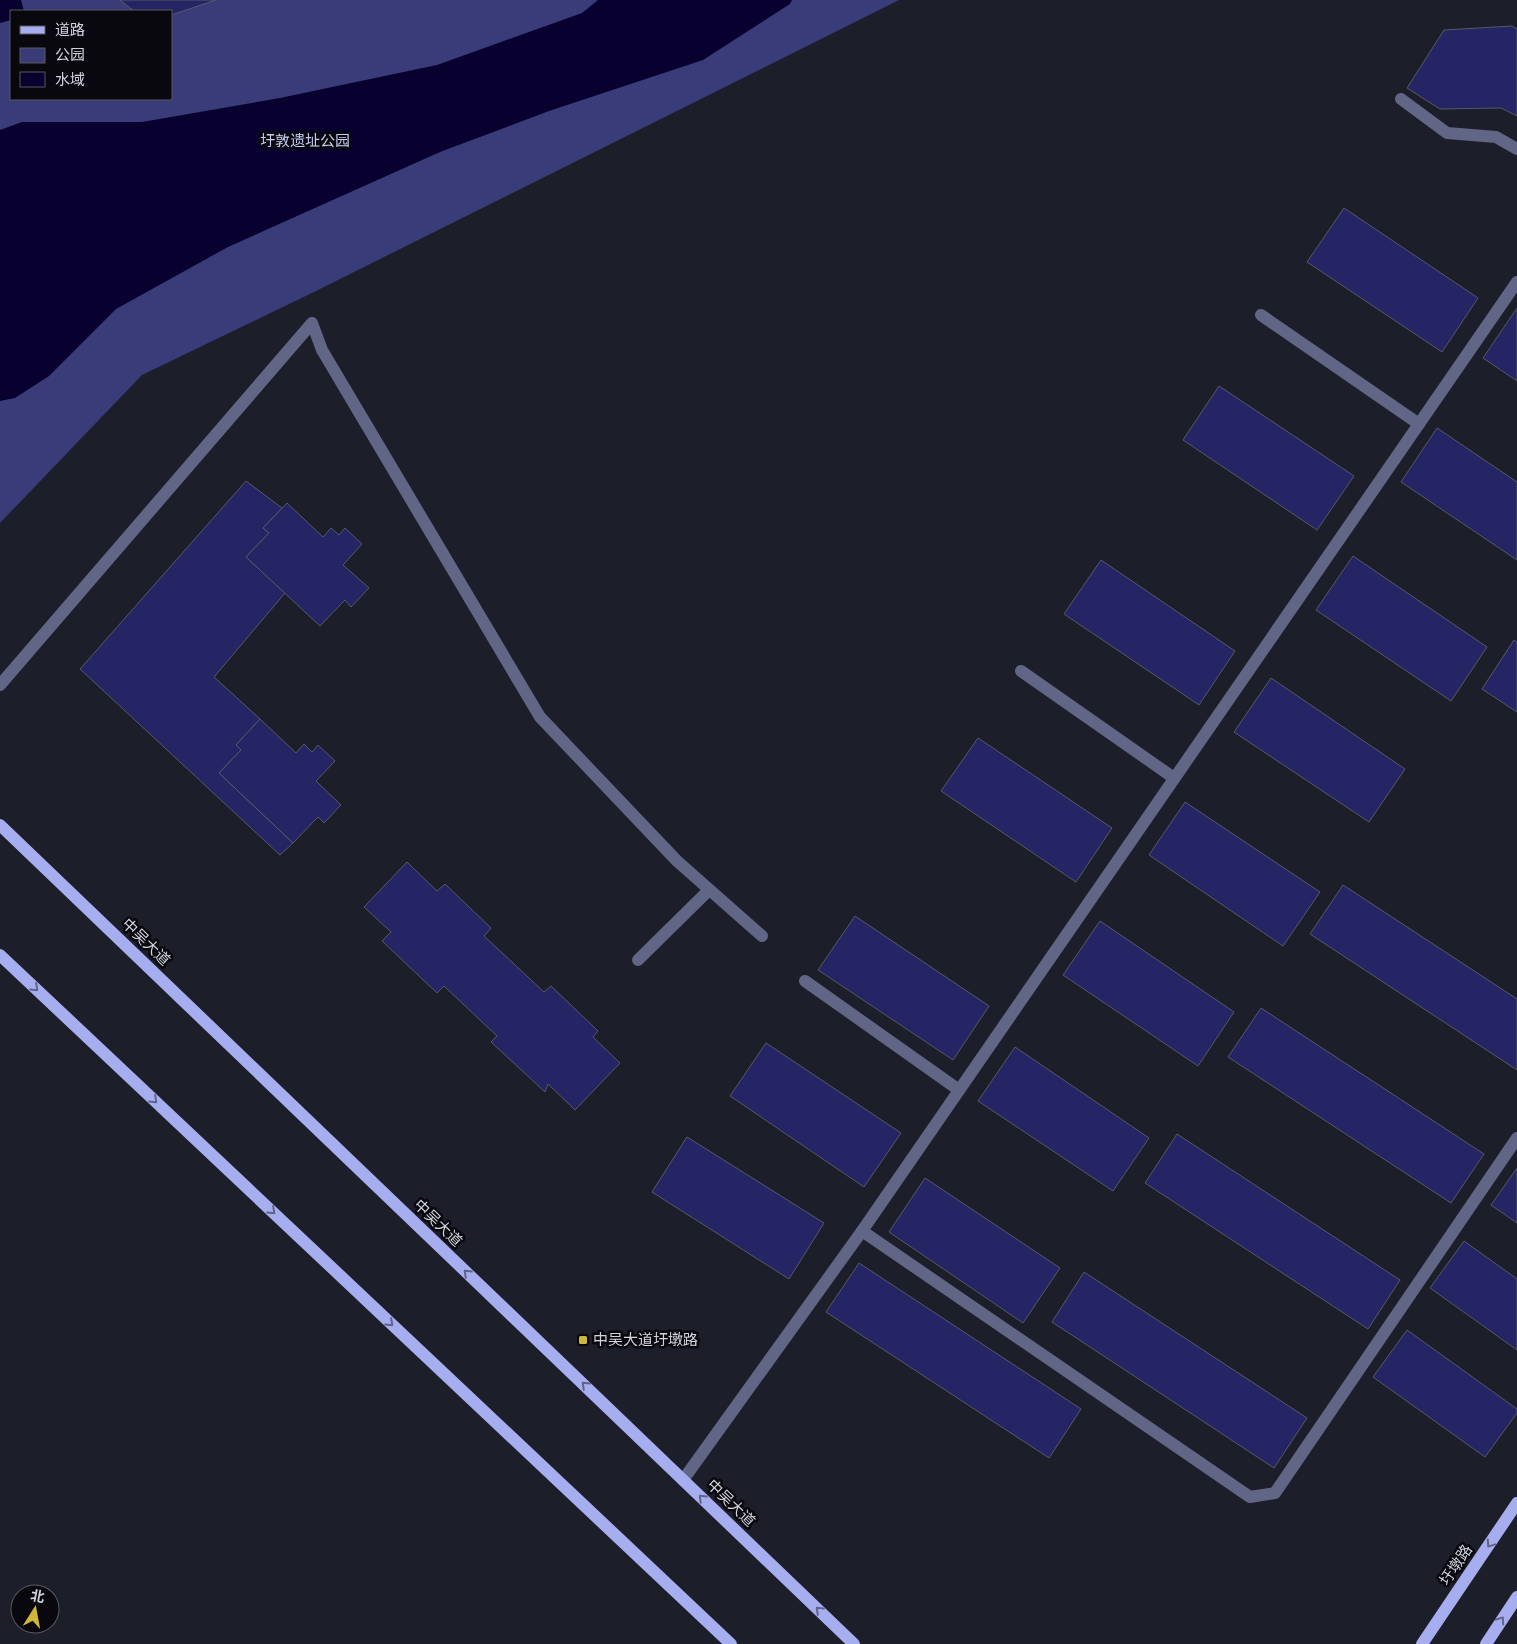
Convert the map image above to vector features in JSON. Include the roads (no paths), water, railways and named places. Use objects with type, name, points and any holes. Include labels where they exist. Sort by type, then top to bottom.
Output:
[{"type":"main road","name":"中吴大道","points":[[0,825],[854,1644]]},
{"type":"main road","points":[[0,955],[731,1644]]},
{"type":"main road","name":"圩墩路","points":[[1422,1644],[1517,1504]]},
{"type":"main road","points":[[1486,1644],[1517,1597]]},
{"type":"lane","points":[[1401,99],[1447,133],[1496,137],[1517,149]]},
{"type":"lane","points":[[683,1480],[862,1231],[1517,282]]},
{"type":"lane","points":[[1261,315],[1419,424]]},
{"type":"lane","points":[[0,685],[312,323],[322,350],[540,717],[677,861],[762,936]]},
{"type":"lane","points":[[1021,671],[1174,778]]},
{"type":"lane","points":[[638,960],[709,890]]},
{"type":"lane","points":[[805,981],[959,1090]]},
{"type":"lane","points":[[862,1231],[1250,1497],[1275,1493],[1517,1138]]},
{"type":"water","points":[[0,0],[21,0],[24,10],[10,10],[10,20],[0,23]]},
{"type":"water","points":[[598,0],[792,0],[790,4],[703,60],[549,111],[440,152],[228,247],[116,309],[49,376],[15,398],[0,401],[0,130],[22,122],[142,122],[280,98],[437,65],[582,13]]},
{"type":"place","name":"中吴大道圩墩路","points":[[583,1340]]},
{"type":"park label","name":"圩敦遗址公园","points":[[305,141]]}]
